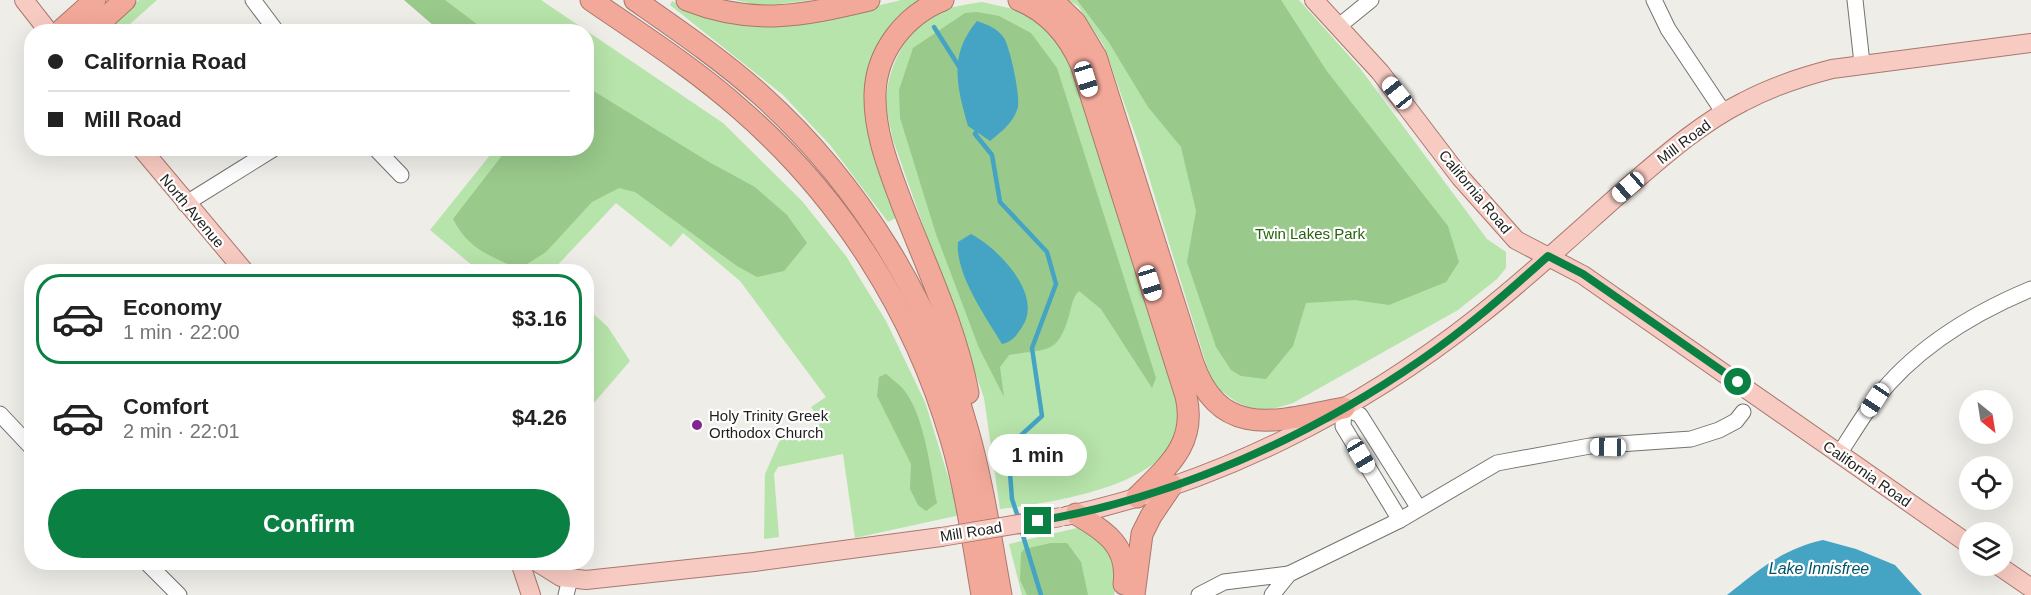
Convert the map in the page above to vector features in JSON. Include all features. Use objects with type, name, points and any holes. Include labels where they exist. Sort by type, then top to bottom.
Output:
[{"type":"highway","points":[[68,24],[94,0]]},
{"type":"highway","points":[[99,24],[125,0]]},
{"type":"highway","points":[[572,0],[639,33]]},
{"type":"highway","points":[[591,0],[718,91],[768,135],[826,199],[880,276],[915,343],[951,439],[961,480],[982,595]]},
{"type":"highway","points":[[635,0],[706,50],[762,95],[820,154],[859,204],[894,259],[925,316],[958,399],[978,468]]},
{"type":"highway","points":[[687,0],[739,15],[776,18],[869,0]]},
{"type":"highway","points":[[943,0],[927,7],[907,23],[888,48],[877,76],[875,108],[887,162],[964,372],[978,468],[1001,595]]},
{"type":"highway","points":[[1019,0],[1043,13],[1063,31],[1081,64],[1186,396],[1189,419],[1183,443],[1169,465],[1137,497]]},
{"type":"highway","points":[[1052,0],[1076,22],[1096,57],[1193,363],[1205,390],[1220,407],[1231,414],[1256,422],[1277,421],[1344,408]]},
{"type":"highway","points":[[1134,595],[1142,534],[1172,485]]},
{"type":"highway","points":[[1069,516],[1105,531],[1120,550],[1125,569],[1122,595]]},
{"type":"highway","points":[[994,555],[1011,595]]},
{"type":"main road","points":[[24,0],[43,24]]},
{"type":"main road","name":"California Road","points":[[1314,0],[1380,72],[1490,213],[1516,240],[1583,274],[1959,537]]},
{"type":"main road","name":"Mill Road","points":[[568,587],[612,578],[941,537],[1069,516],[1172,485],[1262,450],[1344,408],[1423,359],[1480,315],[1699,128],[1758,94],[1802,77],[1862,63],[2031,43]]},
{"type":"main road","name":"North Avenue","points":[[147,156],[237,264]]},
{"type":"main road","points":[[523,570],[531,595]]},
{"type":"main road","points":[[548,570],[568,587]]},
{"type":"main road","points":[[2013,576],[2031,588]]},
{"type":"main road","points":[[596,595],[612,578]]},
{"type":"street","points":[[253,0],[271,24]]},
{"type":"street","points":[[1339,26],[1371,0]]},
{"type":"street","points":[[1654,0],[1668,29],[1724,113]]},
{"type":"street","points":[[1855,0],[1862,63]]},
{"type":"street","points":[[185,204],[262,156]]},
{"type":"street","points":[[383,156],[401,175]]},
{"type":"street","points":[[1839,454],[1875,400],[1926,348],[1988,307],[2031,290]]},
{"type":"street","points":[[1400,520],[1343,426],[1344,408],[1360,415],[1418,507]]},
{"type":"street","points":[[1199,595],[1224,582],[1289,574],[1400,520],[1418,507],[1497,463],[1590,446],[1691,439],[1719,430],[1736,421],[1743,412]]},
{"type":"street","points":[[0,414],[24,440]]},
{"type":"street","points":[[0,437],[16,433]]},
{"type":"street","points":[[1370,471],[1389,460]]},
{"type":"street","points":[[152,570],[169,591]]},
{"type":"street","points":[[1272,595],[1289,574]]},
{"type":"green space","points":[[139,0],[157,0],[130,24],[113,24]]},
{"type":"green space","points":[[404,0],[541,0],[577,24],[432,24]]},
{"type":"green space","points":[[404,0],[445,0],[477,24],[432,24]]},
{"type":"green space","points":[[735,0],[812,0],[761,6]]},
{"type":"green space","points":[[901,0],[926,0],[869,70],[896,218],[888,222],[830,145],[783,95],[670,5],[672,1],[708,17],[856,11]]},
{"type":"green space","name":"Twin Lakes Park","points":[[1068,0],[1299,0],[1359,67],[1487,239],[1506,252],[1506,268],[1497,279],[1458,310],[1293,403],[1268,409],[1240,404],[1212,383],[1139,145],[1104,46],[1078,6]]},
{"type":"green space","name":"Twin Lakes Park","points":[[1077,0],[1281,0],[1326,70],[1448,226],[1459,262],[1446,282],[1389,305],[1355,300],[1306,303],[1293,346],[1266,379],[1241,376],[1231,370],[1216,347],[1187,262],[1196,211],[1181,147],[1148,107],[1108,41]]},
{"type":"green space","points":[[982,2],[1022,11],[1056,38],[1074,64],[1178,407],[1179,421],[1171,446],[1154,463],[1131,477],[1075,496],[1000,509],[984,398],[893,140],[886,103],[890,75],[895,61],[902,47],[921,24],[932,15],[945,9]]},
{"type":"green space","points":[[977,12],[999,16],[1031,33],[1057,68],[1156,378],[1152,388],[1101,309],[1079,291],[1073,301],[1066,326],[1056,343],[1043,350],[1009,355],[1000,367],[1004,397],[979,348],[936,234],[900,118],[899,90],[913,48],[965,13]]},
{"type":"green space","points":[[594,36],[723,123],[802,201],[846,256],[886,321],[925,402],[960,515],[855,538],[843,454],[778,467],[774,474],[779,537],[764,539],[765,474],[783,433],[790,431],[799,442],[822,422],[811,407],[826,397],[740,281],[683,233],[671,247],[616,203],[559,264],[470,264],[430,230],[489,156],[594,156]]},
{"type":"green space","points":[[594,91],[709,162],[755,187],[787,215],[807,243],[784,271],[757,277],[737,266],[635,192],[619,188],[592,202],[546,252],[527,264],[508,264],[489,255],[466,238],[453,219],[502,156],[594,156]]},
{"type":"green space","points":[[594,314],[608,327],[630,361],[594,403]]},
{"type":"green space","points":[[886,374],[904,390],[922,429],[937,503],[926,511],[918,505],[910,489],[911,464],[877,396],[879,377]]},
{"type":"green space","points":[[1077,528],[1095,531],[1111,553],[1117,575],[1114,595],[1022,595],[1009,544]]},
{"type":"green space","points":[[1051,543],[1067,543],[1081,562],[1088,595],[1027,595],[1020,580],[1021,553],[1024,549]]},
{"type":"water","points":[[977,21],[995,29],[1004,38],[1017,86],[1017,110],[1006,127],[990,141],[968,126],[958,85],[962,46]]},
{"type":"water","points":[[971,234],[1005,261],[1023,287],[1027,301],[1027,314],[1022,327],[1014,338],[1002,344],[980,308],[961,268],[958,242]]},
{"type":"water","name":"Lake Innisfree","points":[[1823,540],[1856,549],[1895,565],[1922,595],[1727,595],[1783,555]]},
{"type":"waterway","points":[[934,27],[960,68]]},
{"type":"waterway","points":[[978,129],[975,134],[992,155],[1000,202],[1047,252],[1056,284],[1032,348],[1042,416],[1008,447],[1012,499],[1019,520]]},
{"type":"waterway","points":[[1021,529],[1041,595]]},
{"type":"place","name":"Holy Trinity Greek Orthodox Church","points":[[697,425]]},
{"type":"route","points":[[1038,521],[1077,514],[1137,497],[1204,474],[1313,425],[1423,359],[1480,315],[1548,256],[1583,274],[1738,382]]}]
